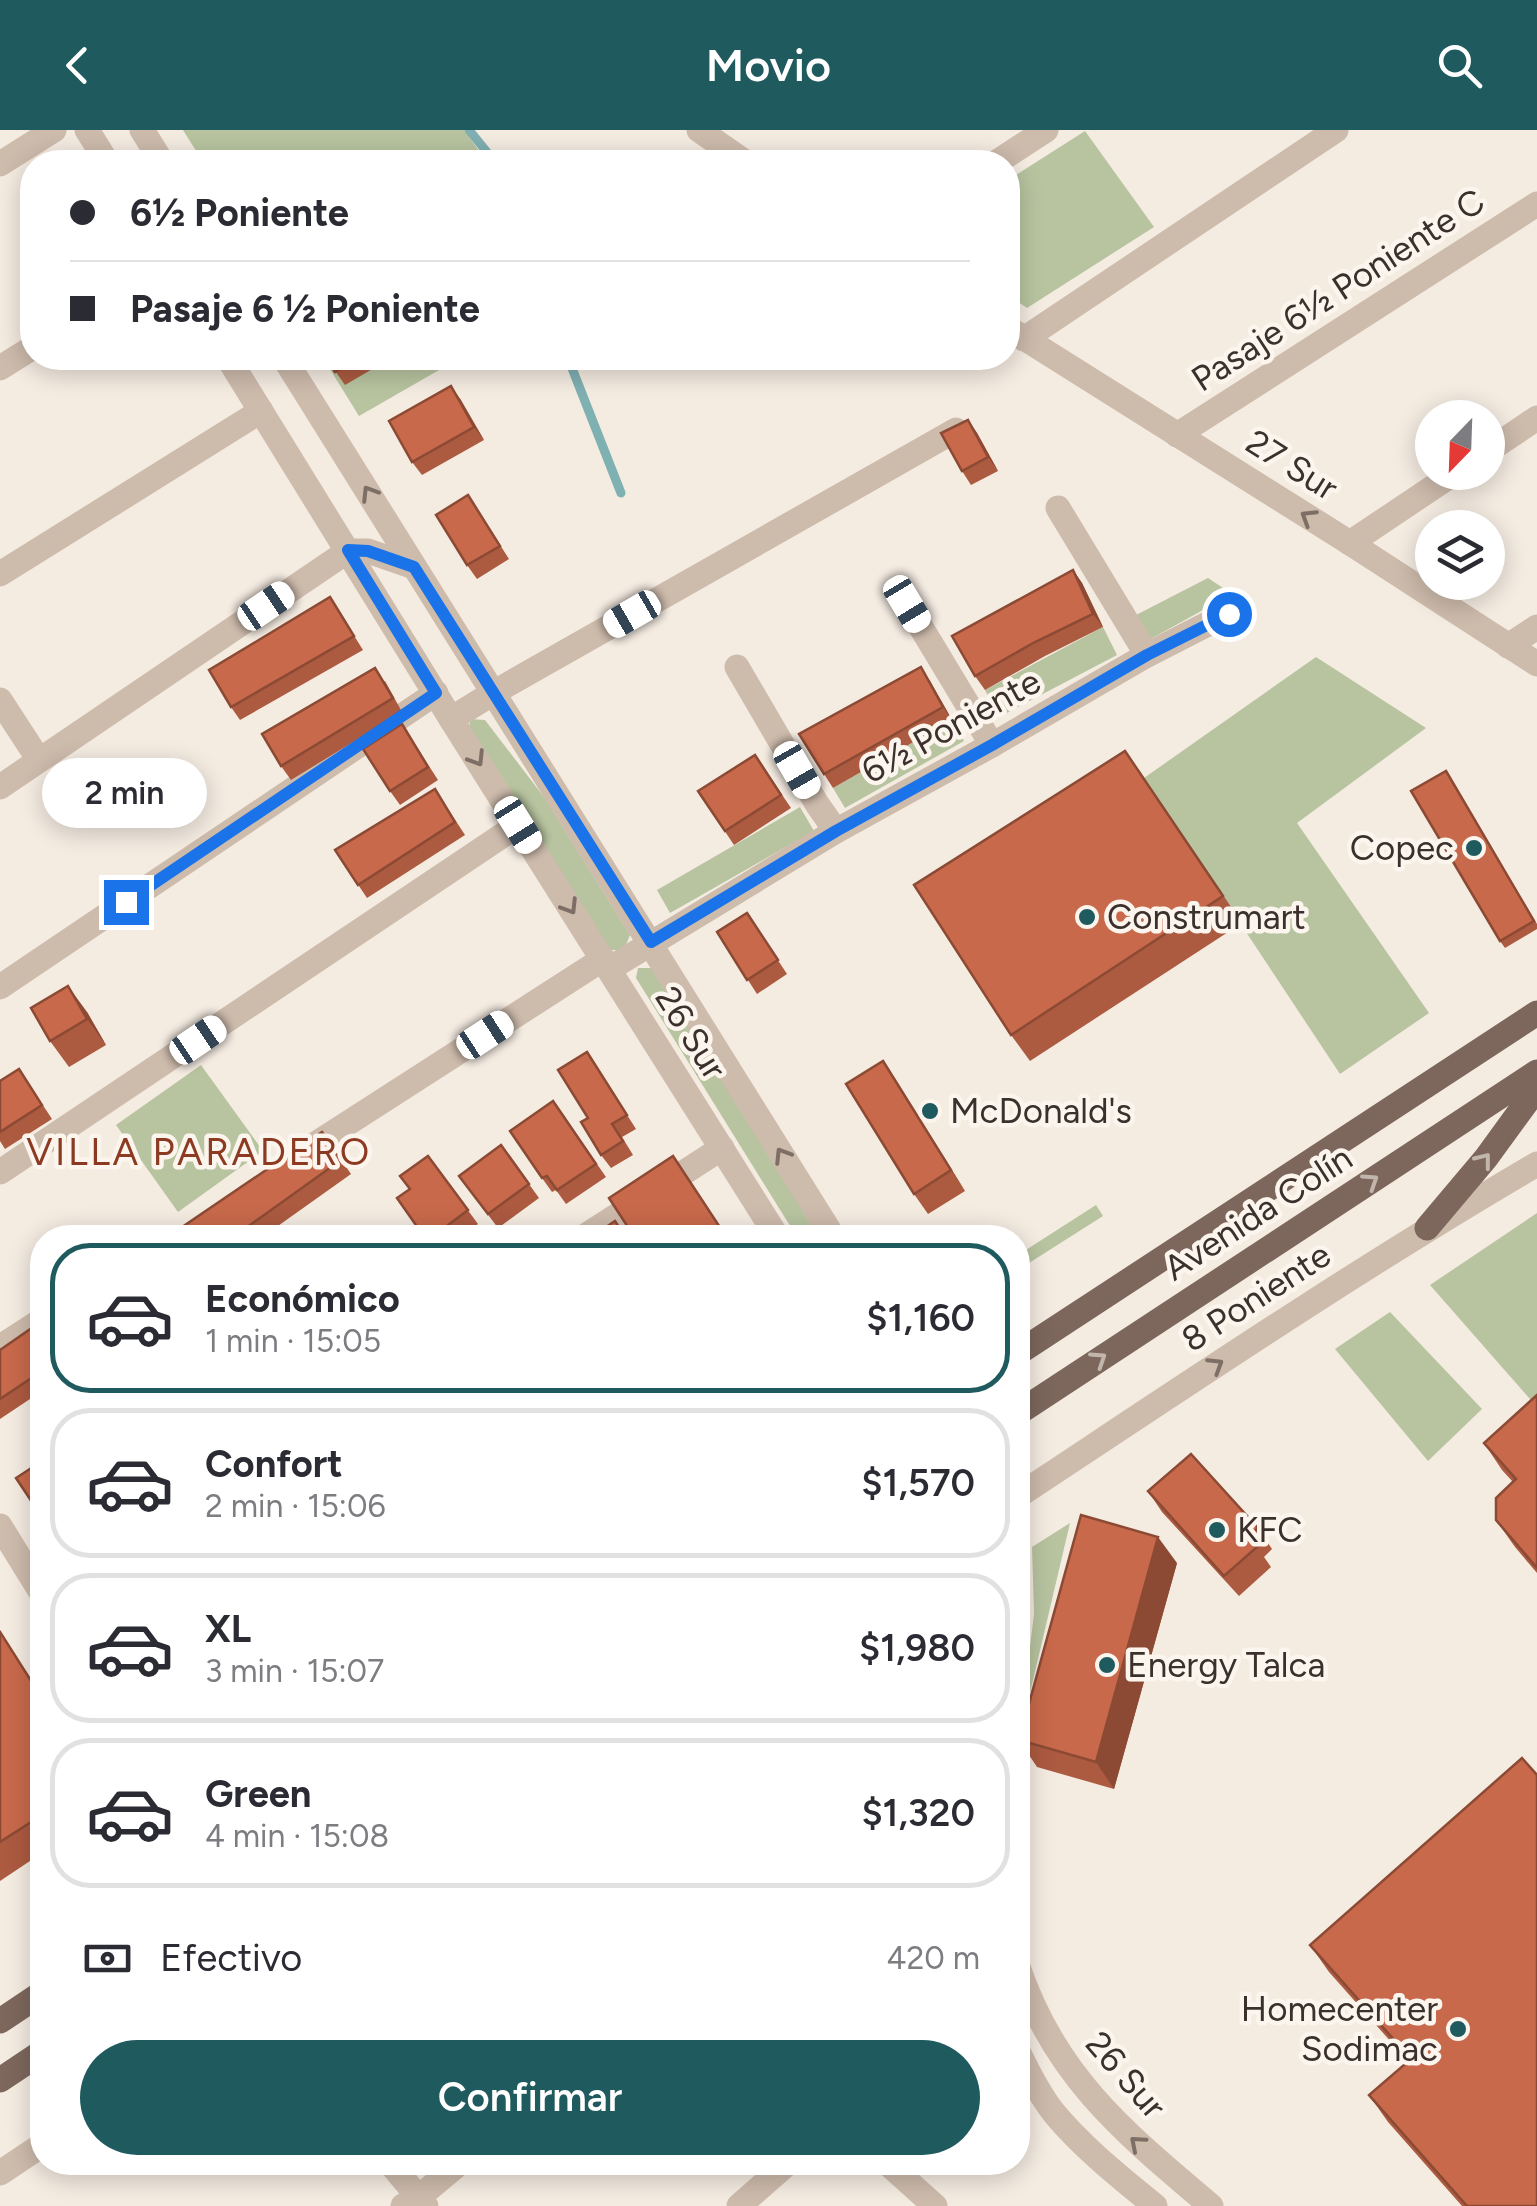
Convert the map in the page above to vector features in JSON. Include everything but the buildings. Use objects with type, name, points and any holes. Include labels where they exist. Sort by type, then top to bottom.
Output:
[{"type":"main road","name":"Avenida Colín","points":[[1030,1344],[1537,1013]]},
{"type":"main road","name":"Avenida Colín","points":[[1030,1405],[1537,1072]]},
{"type":"main road","points":[[1427,1228],[1486,1158],[1537,1088]]},
{"type":"main road","points":[[0,2021],[30,2001]]},
{"type":"main road","points":[[0,2080],[30,2060]]},
{"type":"street","points":[[22,150],[54,130]]},
{"type":"street","points":[[1015,150],[1046,130]]},
{"type":"street","points":[[1020,331],[1336,130]]},
{"type":"street","points":[[705,132],[730,150]]},
{"type":"street","name":"Pasaje 6½ Poniente C","points":[[1176,435],[1537,204]]},
{"type":"street","name":"27 Sur","points":[[1020,337],[1537,664]]},
{"type":"street","name":"26 Sur","points":[[235,370],[770,1225]]},
{"type":"street","name":"26 Sur","points":[[291,370],[826,1225]]},
{"type":"street","points":[[0,574],[261,411]]},
{"type":"street","points":[[1505,440],[1537,418]]},
{"type":"street","points":[[452,719],[956,430]]},
{"type":"street","points":[[1350,543],[1429,490]]},
{"type":"street","points":[[1058,508],[1147,655]]},
{"type":"street","points":[[0,786],[348,550],[368,551],[414,567]]},
{"type":"street","points":[[907,604],[992,745]]},
{"type":"street","name":"6½ Poniente","points":[[285,1164],[606,964],[651,942],[836,831],[1147,655],[1229,614]]},
{"type":"street","points":[[1508,646],[1537,627]]},
{"type":"street","points":[[737,667],[836,831]]},
{"type":"street","points":[[0,987],[436,693]]},
{"type":"street","points":[[0,700],[39,760]]},
{"type":"street","points":[[0,1172],[518,825]]},
{"type":"street","points":[[602,1225],[722,1148]]},
{"type":"street","name":"8 Poniente","points":[[1030,1488],[1427,1228],[1537,1164]]},
{"type":"street","points":[[0,1348],[30,1328]]},
{"type":"street","points":[[0,1526],[30,1571]]},
{"type":"street","name":"26 Sur","points":[[1030,1996],[1059,2053],[1083,2088],[1127,2135],[1211,2206]]},
{"type":"street","name":"26 Sur","points":[[1030,2075],[1053,2112],[1155,2206]]},
{"type":"street","points":[[1032,2079],[1072,2094],[1083,2088]]},
{"type":"street","points":[[0,2174],[30,2154]]},
{"type":"street","points":[[398,2175],[416,2203],[447,2175]]},
{"type":"street","points":[[739,2206],[774,2175]]},
{"type":"street","points":[[900,2175],[935,2206]]},
{"type":"green space","points":[[183,130],[464,130],[478,150],[196,150]]},
{"type":"green space","points":[[1085,131],[1154,227],[1027,308],[1020,303],[1020,172]]},
{"type":"green space","points":[[330,370],[439,370],[359,416]]},
{"type":"green space","points":[[1208,578],[1232,594],[1147,641],[1136,615]]},
{"type":"green space","points":[[1103,627],[1117,655],[999,717],[985,690]]},
{"type":"green space","points":[[1316,657],[1426,728],[1297,823],[1429,1013],[1340,1074],[1144,778]]},
{"type":"green space","points":[[470,719],[485,720],[544,797],[630,935],[624,950],[608,950],[469,732]]},
{"type":"green space","points":[[952,720],[964,741],[845,808],[833,788]]},
{"type":"green space","points":[[800,807],[814,831],[670,913],[657,890]]},
{"type":"green space","points":[[638,968],[652,968],[813,1225],[790,1225],[636,978]]},
{"type":"green space","points":[[201,1065],[263,1151],[178,1212],[116,1125]]},
{"type":"green space","points":[[1096,1205],[1103,1216],[1030,1262],[1030,1247]]},
{"type":"green space","points":[[1537,1213],[1537,1407],[1430,1285]]},
{"type":"green space","points":[[1390,1312],[1482,1409],[1428,1461],[1335,1349]]},
{"type":"green space","points":[[1070,1523],[1030,1693],[1034,1614],[1032,1547]]},
{"type":"waterway","points":[[469,130],[485,150]]},
{"type":"waterway","points":[[573,370],[621,493]]},
{"type":"place","name":"Copec","points":[[1474,848]]},
{"type":"place","name":"Construmart","points":[[1087,917]]},
{"type":"place","name":"McDonald's","points":[[930,1111]]},
{"type":"place","name":"KFC","points":[[1217,1530]]},
{"type":"place","name":"Energy Talca","points":[[1107,1665]]},
{"type":"place","name":"Homecenter Sodimac","points":[[1458,2029]]},
{"type":"district","name":"VILLA PARADERO","points":[[199,1152]]},
{"type":"route","points":[[126,902],[436,693],[348,550],[368,551],[414,567],[651,942],[836,831],[1147,655],[1229,614]]}]
